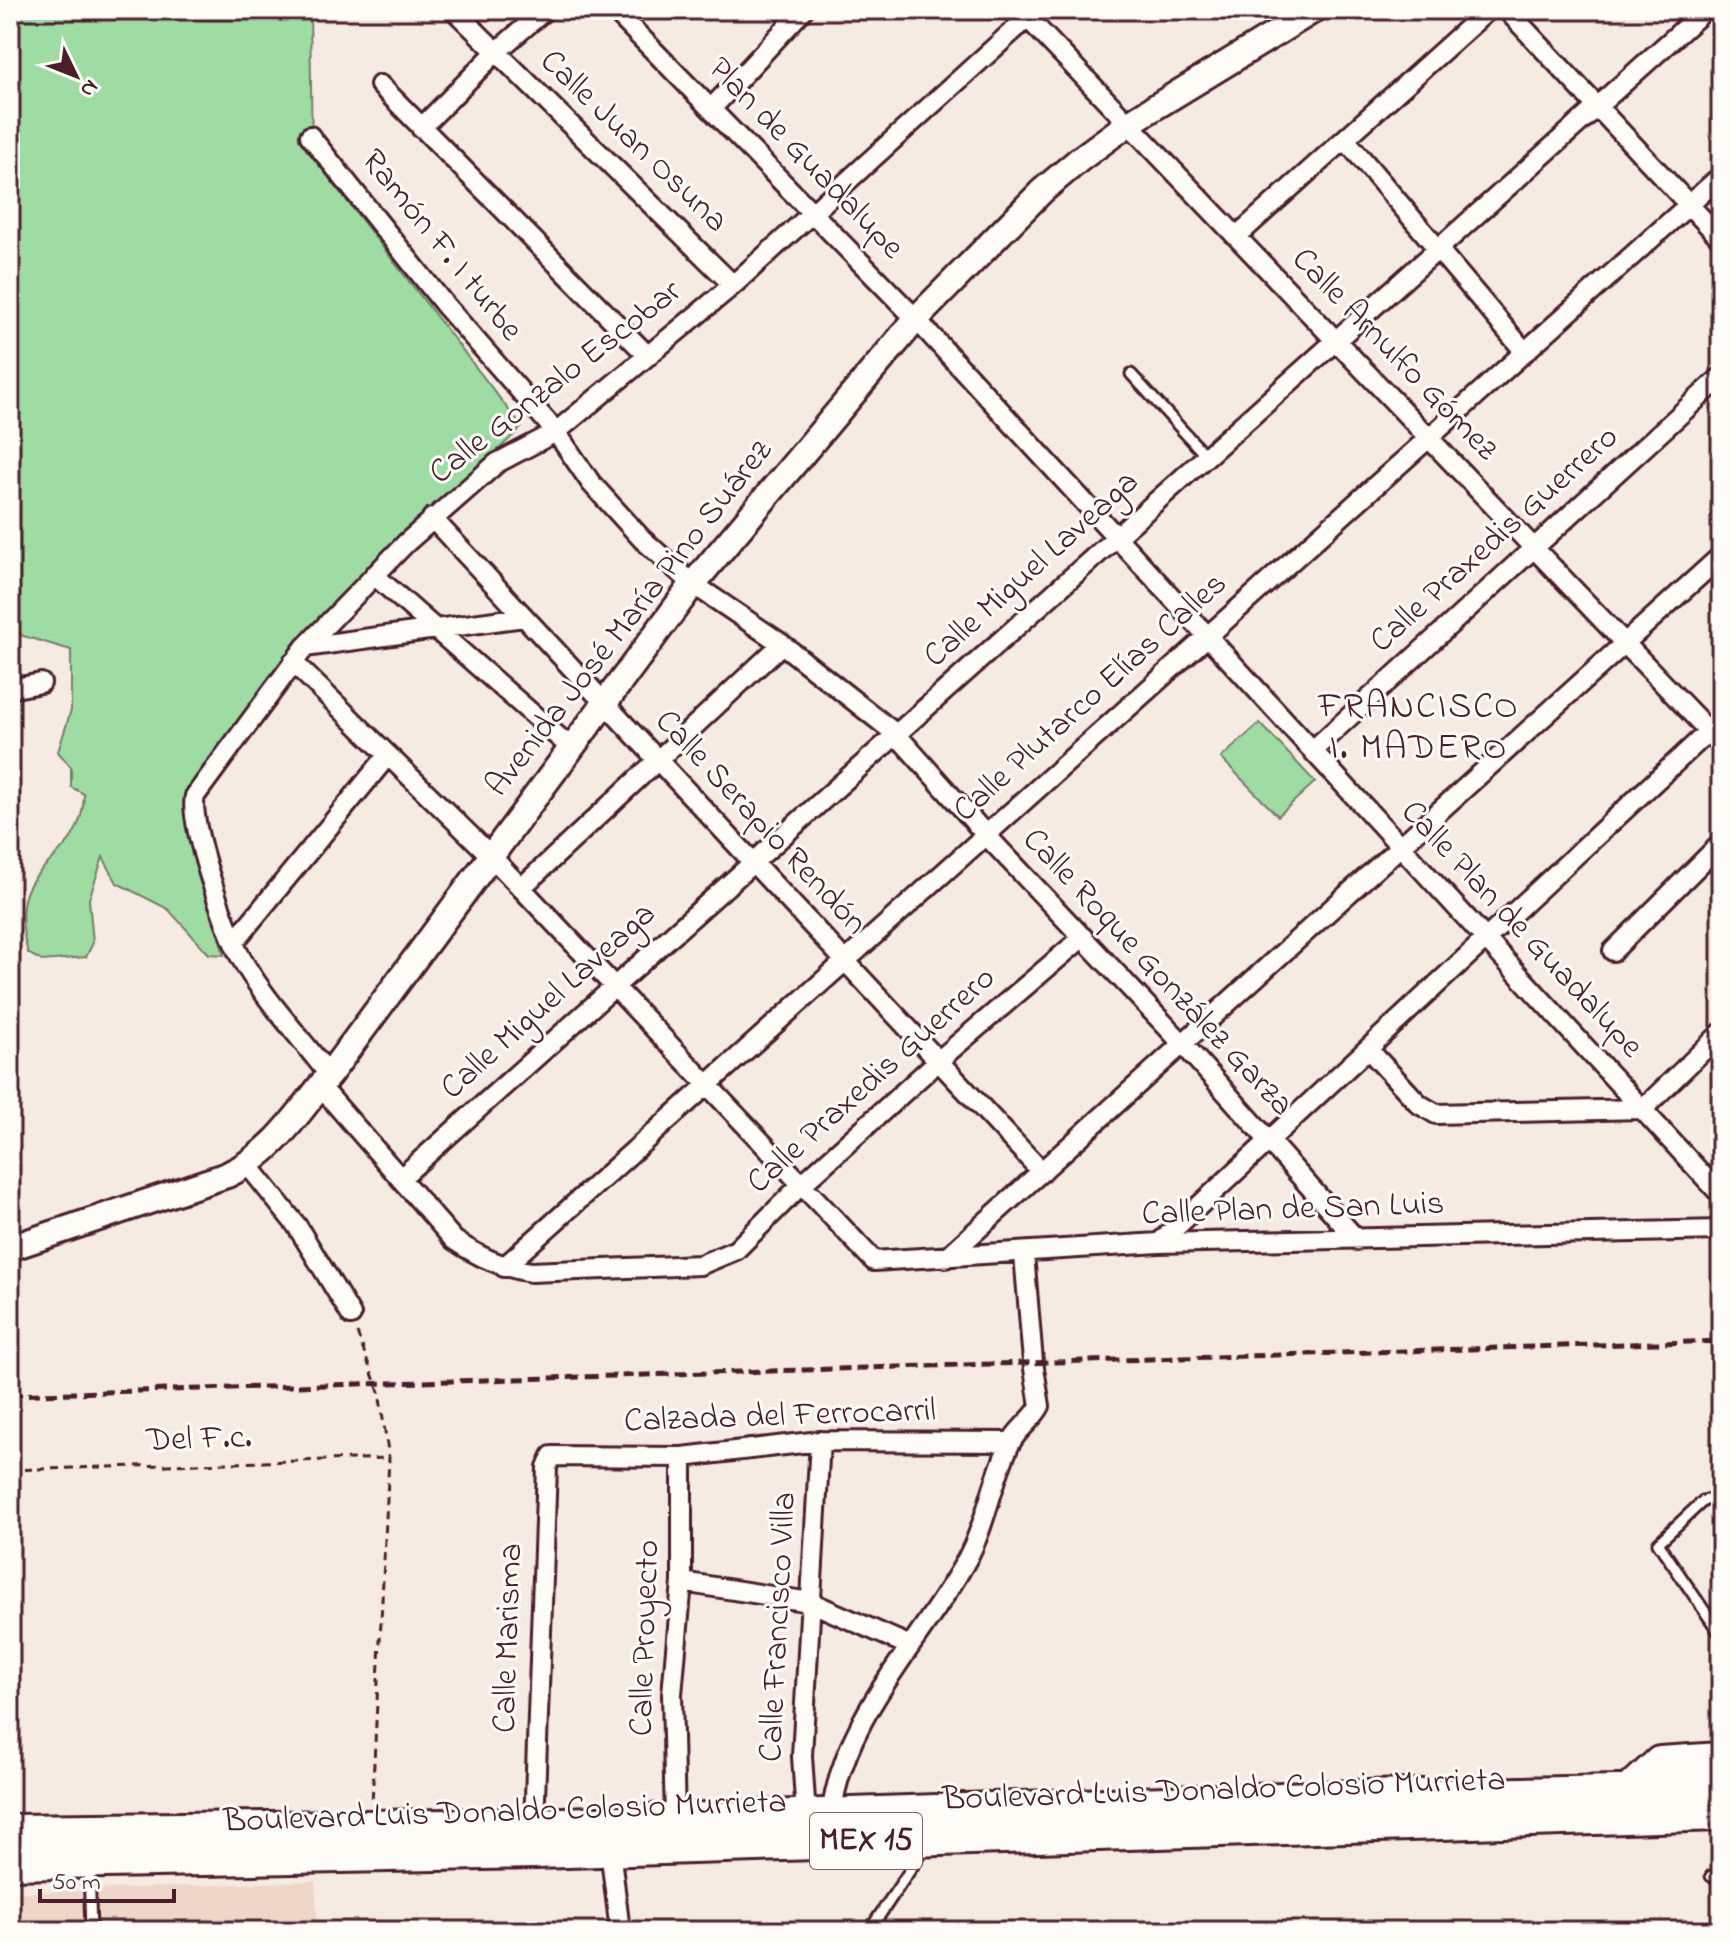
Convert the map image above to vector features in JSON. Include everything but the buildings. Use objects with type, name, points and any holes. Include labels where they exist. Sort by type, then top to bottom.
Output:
[{"type":"highway","points":[[1721,1759],[1660,1763],[1632,1804],[1656,1832],[1721,1833]]},
{"type":"highway","name":"Boulevard Luis Donaldo Colosio Murrieta","points":[[10,1863],[932,1839],[1632,1804],[1721,1790]]},
{"type":"highway","name":"Boulevard Luis Donaldo Colosio Murrieta","points":[[10,1831],[534,1825],[1311,1798],[1632,1804],[1721,1814]]},
{"type":"street","name":"Calle Juan Osuna","points":[[454,10],[733,285]]},
{"type":"street","points":[[421,128],[495,53],[545,10]]},
{"type":"street","name":"Plan de Guadalupe","points":[[614,10],[916,319]]},
{"type":"street","points":[[711,109],[803,10]]},
{"type":"street","name":"Avenida José María Pino Suárez","points":[[10,1248],[248,1165],[268,1149],[320,1086],[603,701],[693,584],[916,319],[1042,191],[1129,123],[1314,10]]},
{"type":"street","points":[[1237,236],[1488,10]]},
{"type":"street","points":[[1507,10],[1721,239]]},
{"type":"street","name":"Calle Miguel Laveaga","points":[[402,1177],[1705,10]]},
{"type":"street","name":"Calle Arnulfo Gómez","points":[[1028,12],[1129,123],[1534,548],[1625,643],[1717,732]]},
{"type":"street","name":"Calle Gonzalo Escobar","points":[[234,942],[206,863],[193,810],[195,796],[305,647],[432,518],[497,463],[556,432],[733,285],[1028,12]]},
{"type":"street","points":[[380,85],[648,356]]},
{"type":"street","name":"Ramón F. I turbe","points":[[310,136],[444,304],[556,432]]},
{"type":"street","points":[[1345,139],[1525,352]]},
{"type":"street","name":"Calle Plutarco Elías Calles","points":[[504,1267],[1721,176]]},
{"type":"street","name":"Calle Plan de Guadalupe","points":[[916,319],[1721,1195]]},
{"type":"street","name":"Calle Praxedis Guerrero","points":[[1313,750],[1721,377]]},
{"type":"street","name":"Calle Roque González Garza","points":[[556,432],[591,483],[632,528],[693,584],[782,644],[896,734],[986,835],[1183,1044],[1357,1240]]},
{"type":"street","name":"Calle Serapio Rendón","points":[[432,518],[1042,1172]]},
{"type":"street","points":[[946,1258],[1721,556]]},
{"type":"street","points":[[374,575],[434,631],[570,747]]},
{"type":"street","points":[[305,647],[524,617]]},
{"type":"street","points":[[521,888],[782,644]]},
{"type":"street","points":[[293,662],[490,855],[800,1186]]},
{"type":"street","points":[[10,689],[41,683]]},
{"type":"street","points":[[1159,1243],[1486,939],[1717,732]]},
{"type":"street","points":[[388,755],[234,942],[240,958],[320,1086],[454,1240],[504,1267]]},
{"type":"street","points":[[1613,951],[1721,843]]},
{"type":"street","name":"Calle Praxedis Guerrero","points":[[504,1267],[560,1272],[700,1265],[736,1250],[800,1186],[938,1061],[1083,937]]},
{"type":"street","points":[[1368,1049],[1419,1104],[1436,1114],[1643,1109],[1721,1033]]},
{"type":"street","points":[[248,1165],[297,1226],[351,1315]]},
{"type":"street","name":"Calle Plan de San Luis","points":[[800,1186],[867,1257],[880,1262],[1159,1243],[1721,1230]]},
{"type":"street","points":[[818,1816],[843,1759],[908,1645],[967,1560],[983,1526],[1011,1442],[1039,1409],[1042,1399],[1033,1362],[1024,1254]]},
{"type":"street","name":"Calzada del Ferrocarril","points":[[552,1456],[682,1457],[820,1441],[1011,1442]]},
{"type":"street","name":"Calle Francisco Villa","points":[[818,1816],[802,1756],[820,1441]]},
{"type":"street","name":"Calle Marisma","points":[[534,1825],[547,1467],[552,1456]]},
{"type":"street","name":"Calle Proyecto","points":[[675,1821],[672,1694],[682,1582],[682,1457]]},
{"type":"street","points":[[682,1582],[810,1602],[908,1645]]},
{"type":"street","points":[[610,1849],[620,1931]]},
{"type":"lane","points":[[1131,374],[1206,456]]},
{"type":"lane","points":[[1721,1496],[1703,1501],[1658,1543],[1721,1635]]},
{"type":"lane","points":[[869,1931],[932,1839]]},
{"type":"lane","points":[[89,1862],[91,1931]]},
{"type":"path","points":[[351,1315],[377,1383],[389,1458],[371,1828]]},
{"type":"path","name":"Del F.c.","points":[[10,1470],[389,1458]]},
{"type":"shaded area","points":[[315,1881],[318,1931],[10,1931],[10,1893]]},
{"type":"green space","points":[[10,10],[310,10],[312,156],[522,427],[397,547],[307,641],[238,720],[192,787],[183,806],[224,955],[209,954],[168,909],[117,883],[103,857],[89,899],[93,943],[86,957],[42,961],[28,953],[22,921],[25,897],[33,880],[70,839],[80,820],[84,794],[71,787],[71,767],[58,752],[71,710],[71,650],[10,632]]},
{"type":"green space","points":[[1260,723],[1315,782],[1278,816],[1221,758]]},
{"type":"railway","points":[[10,1395],[1721,1341]]},
{"type":"district","name":"FRANCISCO I. MADERO","points":[[1419,728]]}]
